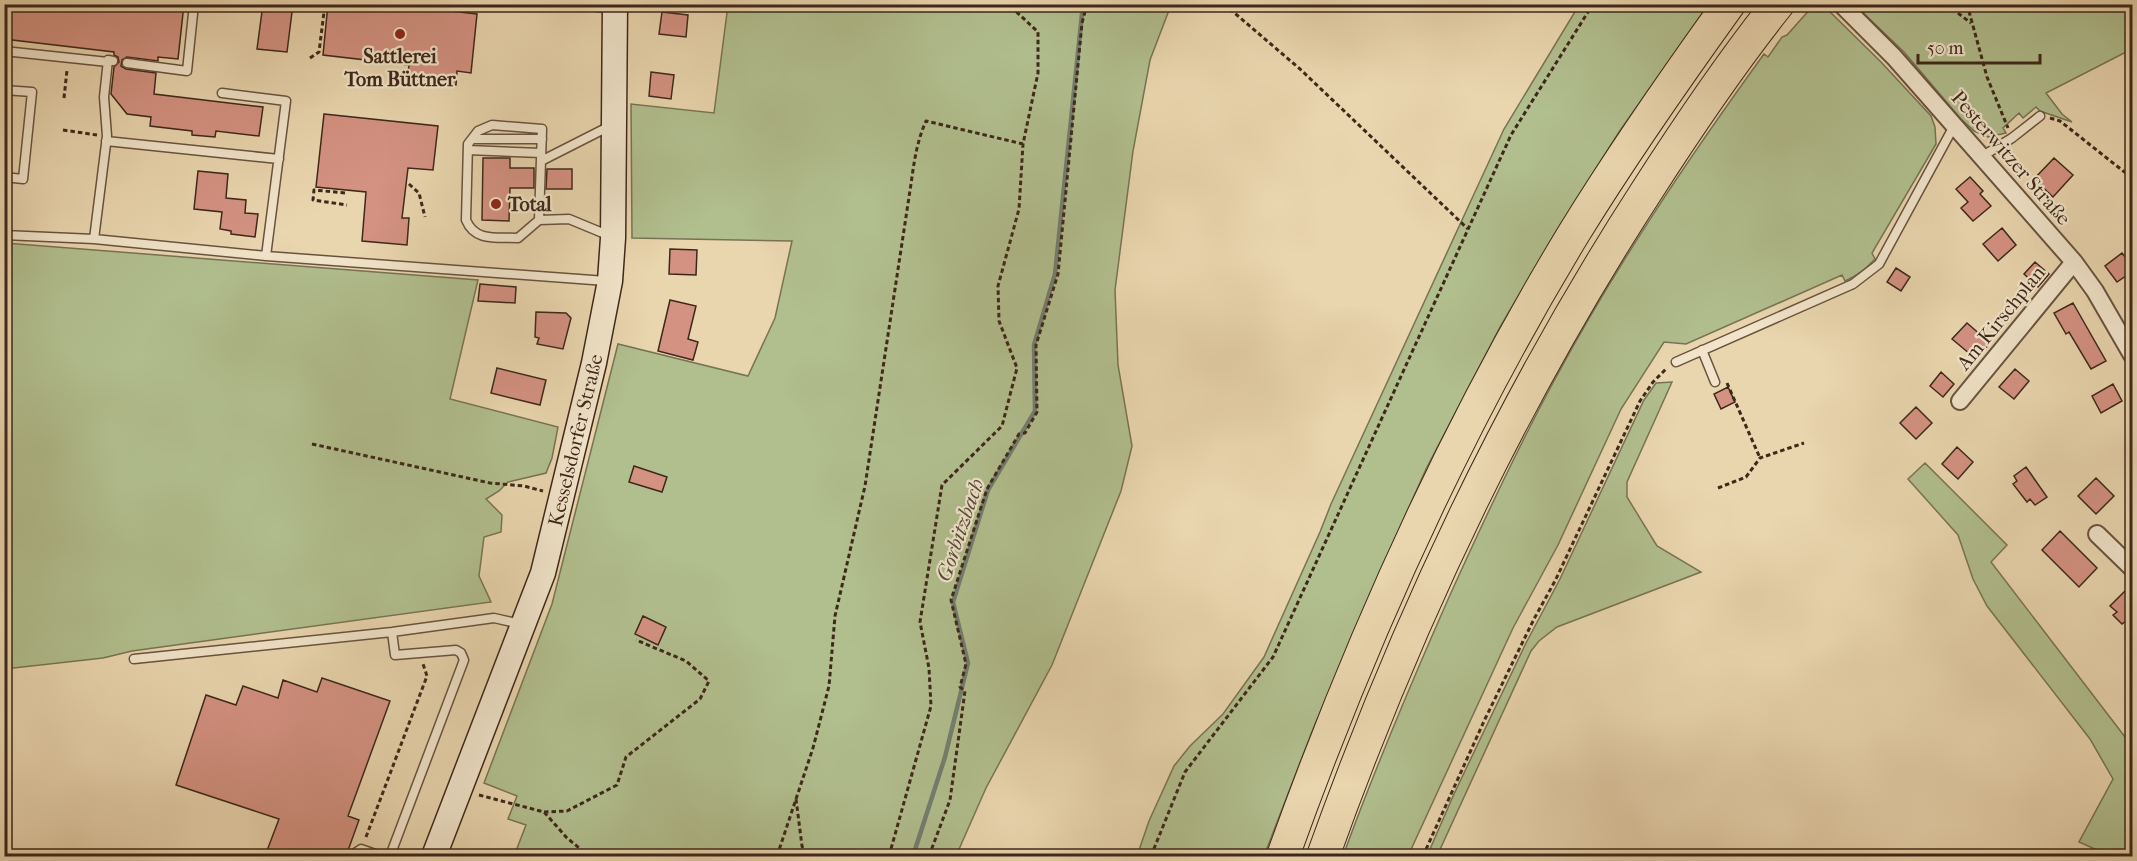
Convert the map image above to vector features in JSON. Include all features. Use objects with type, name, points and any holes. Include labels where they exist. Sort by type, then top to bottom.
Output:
[{"type":"highway","points":[[1283,856],[1358,662],[1438,486],[1484,393],[1574,234],[1636,136],[1729,4]]},
{"type":"highway","points":[[1323,856],[1360,756],[1405,649],[1474,495],[1516,411],[1607,251],[1722,77],[1773,11]]},
{"type":"main road","name":"Kesselsdorfer Straße","points":[[434,856],[543,573],[594,363],[610,281],[613,238],[615,7]]},
{"type":"street","name":"Pesterwitzer Straße","points":[[1841,4],[1894,57],[2074,262],[2095,291],[2133,355]]},
{"type":"street","name":"Am Kirschplan","points":[[1960,400],[2074,262]]},
{"type":"street","points":[[2097,534],[2133,568]]},
{"type":"lane","points":[[127,63],[187,71],[194,4]]},
{"type":"lane","points":[[577,4],[615,7]]},
{"type":"lane","points":[[4,51],[110,62],[104,97],[107,139],[94,239]]},
{"type":"lane","points":[[4,90],[32,93],[23,179],[4,177]]},
{"type":"lane","points":[[222,93],[286,101],[266,256]]},
{"type":"lane","points":[[1982,157],[2012,138],[2040,116]]},
{"type":"lane","points":[[468,150],[541,157],[614,124]]},
{"type":"lane","points":[[539,220],[542,129],[492,125],[478,131],[468,144],[466,220],[471,230],[482,236],[518,238],[539,220],[569,219],[613,238]]},
{"type":"lane","points":[[1676,362],[1853,284],[1879,264],[1954,125]]},
{"type":"lane","points":[[107,139],[279,159]]},
{"type":"lane","points":[[472,139],[542,139]]},
{"type":"lane","points":[[4,235],[94,239],[266,256],[610,281]]},
{"type":"lane","points":[[1702,350],[1715,382]]},
{"type":"lane","points":[[134,659],[392,632],[494,618],[524,625]]},
{"type":"lane","points":[[390,856],[464,660],[461,653],[456,650],[395,655],[392,632]]},
{"type":"lane","points":[[354,856],[361,849],[381,856]]},
{"type":"path","points":[[310,58],[319,52],[325,4]]},
{"type":"path","points":[[889,856],[931,706],[929,668],[920,622],[942,485],[1002,426],[1017,368],[999,321],[998,286],[1019,209],[1023,144],[1038,73],[1038,32],[1008,4]]},
{"type":"path","points":[[929,856],[950,800],[965,691],[960,687],[966,664],[951,600],[987,489],[1019,434],[1025,433],[1037,412],[1036,345],[1058,274],[1082,23],[1087,4]]},
{"type":"path","points":[[1224,4],[1300,69],[1468,229]]},
{"type":"path","points":[[1151,856],[1185,772],[1273,657],[1511,135],[1593,4]]},
{"type":"path","points":[[1946,4],[1972,24]]},
{"type":"path","points":[[1967,4],[1987,76],[2012,138]]},
{"type":"path","points":[[64,98],[69,58]]},
{"type":"path","points":[[2040,116],[2060,121],[2133,178]]},
{"type":"path","points":[[777,856],[813,748],[829,686],[835,616],[865,486],[917,145],[922,129],[926,121],[1023,144]]},
{"type":"path","points":[[63,130],[107,139]]},
{"type":"path","points":[[409,184],[419,193],[425,217]]},
{"type":"path","points":[[345,193],[314,190],[313,200],[347,205]]},
{"type":"path","points":[[1423,856],[1485,719],[1555,580],[1640,401],[1662,371],[1676,362]]},
{"type":"path","points":[[1715,382],[1725,377],[1760,458]]},
{"type":"path","points":[[1718,488],[1746,477],[1760,458],[1804,443]]},
{"type":"path","points":[[312,444],[490,483],[524,486],[562,496]]},
{"type":"path","points":[[460,790],[544,812],[567,811],[617,785],[626,757],[700,699],[709,681],[686,661],[636,640]]},
{"type":"path","points":[[361,849],[427,676],[422,662]]},
{"type":"path","points":[[796,798],[802,846],[806,856]]},
{"type":"path","points":[[544,812],[567,838],[589,856]]},
{"type":"green space","points":[[728,5],[1171,5],[1150,60],[1133,151],[1115,290],[1118,365],[1132,446],[1121,491],[1052,665],[986,788],[956,856],[514,856],[526,825],[508,819],[517,796],[484,783],[552,604],[618,344],[748,376],[775,318],[792,241],[632,238],[631,104],[714,113]]},
{"type":"green space","points":[[1579,5],[1708,5],[1619,132],[1554,235],[1500,327],[1426,469],[1313,729],[1264,856],[1137,856],[1149,821],[1174,766],[1190,746],[1223,714],[1264,657],[1331,504],[1504,129]]},
{"type":"green space","points":[[1855,5],[2132,5],[2132,49],[2046,93],[2062,114],[2072,122],[2040,111],[2036,107],[2023,118],[2019,113],[2003,128],[2006,133],[1988,137],[1974,131],[1961,119],[1904,52]]},
{"type":"green space","points":[[1812,7],[1819,12],[1825,7],[1881,62],[1931,116],[1935,127],[1936,144],[1872,253],[1875,259],[1861,272],[1845,281],[1842,275],[1686,344],[1664,342],[1621,409],[1558,545],[1513,628],[1408,856],[1343,856],[1394,725],[1450,595],[1513,460],[1577,339],[1653,214],[1764,54],[1768,57],[1782,37],[1787,35]]},
{"type":"green space","points":[[5,243],[478,280],[450,399],[558,427],[552,458],[546,473],[508,482],[486,499],[502,515],[501,532],[484,537],[479,576],[491,602],[132,651],[103,658],[5,669]]},
{"type":"green space","points":[[1672,382],[1627,482],[1627,497],[1657,546],[1701,572],[1557,627],[1539,641],[1531,651],[1437,856],[1427,856],[1454,794],[1526,643],[1560,579],[1644,400],[1656,383]]},
{"type":"green space","points":[[1925,463],[2007,545],[1991,562],[2132,746],[2132,807],[2127,814],[2132,825],[2132,856],[2110,856],[2079,842],[2113,779],[2090,739],[1987,606],[1973,579],[1958,535],[1908,479]]},
{"type":"building","points":[[4,4],[184,4],[178,59],[158,57],[158,61],[127,57],[122,60],[121,66],[126,69],[156,73],[154,94],[263,107],[259,136],[216,131],[215,137],[192,135],[192,131],[150,126],[151,117],[127,114],[111,94],[114,67],[119,62],[114,52],[4,39]]},
{"type":"building","points":[[263,4],[293,4],[287,52],[257,49]]},
{"type":"building","name":"Sattlerei Tom Büttner","points":[[328,4],[415,4],[415,7],[477,14],[471,73],[457,71],[456,85],[407,80],[409,65],[323,55]]},
{"type":"building","points":[[662,12],[688,15],[686,37],[659,34]]},
{"type":"building","points":[[651,72],[674,75],[671,99],[649,96]]},
{"type":"building","points":[[324,114],[438,126],[433,170],[408,168],[402,218],[409,218],[407,245],[362,241],[366,192],[316,187]]},
{"type":"building","name":"Total","points":[[483,158],[510,158],[510,168],[534,168],[534,188],[510,188],[509,221],[482,220]]},
{"type":"building","points":[[2054,158],[2073,175],[2053,197],[2034,179]]},
{"type":"building","points":[[547,169],[572,169],[572,189],[546,189]]},
{"type":"building","points":[[198,171],[228,174],[226,198],[246,200],[245,213],[258,214],[255,237],[231,234],[231,231],[220,229],[222,212],[194,209]]},
{"type":"building","points":[[1970,177],[1983,191],[1980,194],[1991,206],[1973,221],[1961,208],[1968,202],[1956,189]]},
{"type":"building","points":[[2002,228],[2016,245],[1998,261],[1983,244]]},
{"type":"building","points":[[670,249],[697,250],[696,275],[669,274]]},
{"type":"building","points":[[2122,253],[2126,258],[2133,253],[2133,271],[2117,282],[2105,266]]},
{"type":"building","points":[[2035,262],[2049,274],[2038,287],[2024,274]]},
{"type":"building","points":[[1896,268],[1910,277],[1901,291],[1887,282]]},
{"type":"building","points":[[480,284],[516,287],[515,303],[478,301]]},
{"type":"building","points":[[670,300],[696,306],[688,339],[698,342],[693,360],[658,351]]},
{"type":"building","points":[[2073,303],[2106,361],[2091,369],[2069,332],[2066,334],[2054,313]]},
{"type":"building","points":[[536,312],[566,313],[571,318],[563,349],[537,344],[539,338],[535,337]]},
{"type":"building","points":[[1967,323],[1990,343],[1976,359],[1952,339]]},
{"type":"building","points":[[497,368],[546,380],[540,405],[491,393]]},
{"type":"building","points":[[2015,369],[2029,381],[2014,399],[1999,387]]},
{"type":"building","points":[[1941,372],[1954,384],[1943,397],[1930,386]]},
{"type":"building","points":[[2113,384],[2122,401],[2101,413],[2092,396]]},
{"type":"building","points":[[1728,387],[1735,402],[1721,409],[1714,394]]},
{"type":"building","points":[[1916,407],[1932,423],[1916,439],[1900,423]]},
{"type":"building","points":[[1957,447],[1973,462],[1958,479],[1942,464]]},
{"type":"building","points":[[634,466],[667,477],[662,492],[629,482]]},
{"type":"building","points":[[2026,467],[2047,497],[2035,505],[2030,499],[2027,502],[2013,484],[2017,481],[2014,476]]},
{"type":"building","points":[[2096,478],[2114,496],[2096,514],[2078,496]]},
{"type":"building","points":[[2060,531],[2097,568],[2079,587],[2042,550]]},
{"type":"building","points":[[2133,583],[2133,627],[2126,621],[2122,624],[2113,615],[2117,612],[2110,606]]},
{"type":"building","points":[[643,616],[666,627],[658,645],[635,634]]},
{"type":"building","points":[[322,678],[390,701],[348,816],[359,820],[346,856],[265,856],[279,819],[176,785],[206,695],[236,705],[243,686],[278,698],[283,680],[317,692]]},
{"type":"waterway","name":"Gorbitzbach","points":[[913,856],[945,757],[968,663],[953,602],[988,490],[1035,411],[1034,345],[1055,274],[1083,4]]},
{"type":"place","name":"Sattlerei Tom Büttner","points":[[400,34]]},
{"type":"place","name":"Total","points":[[496,204]]}]
